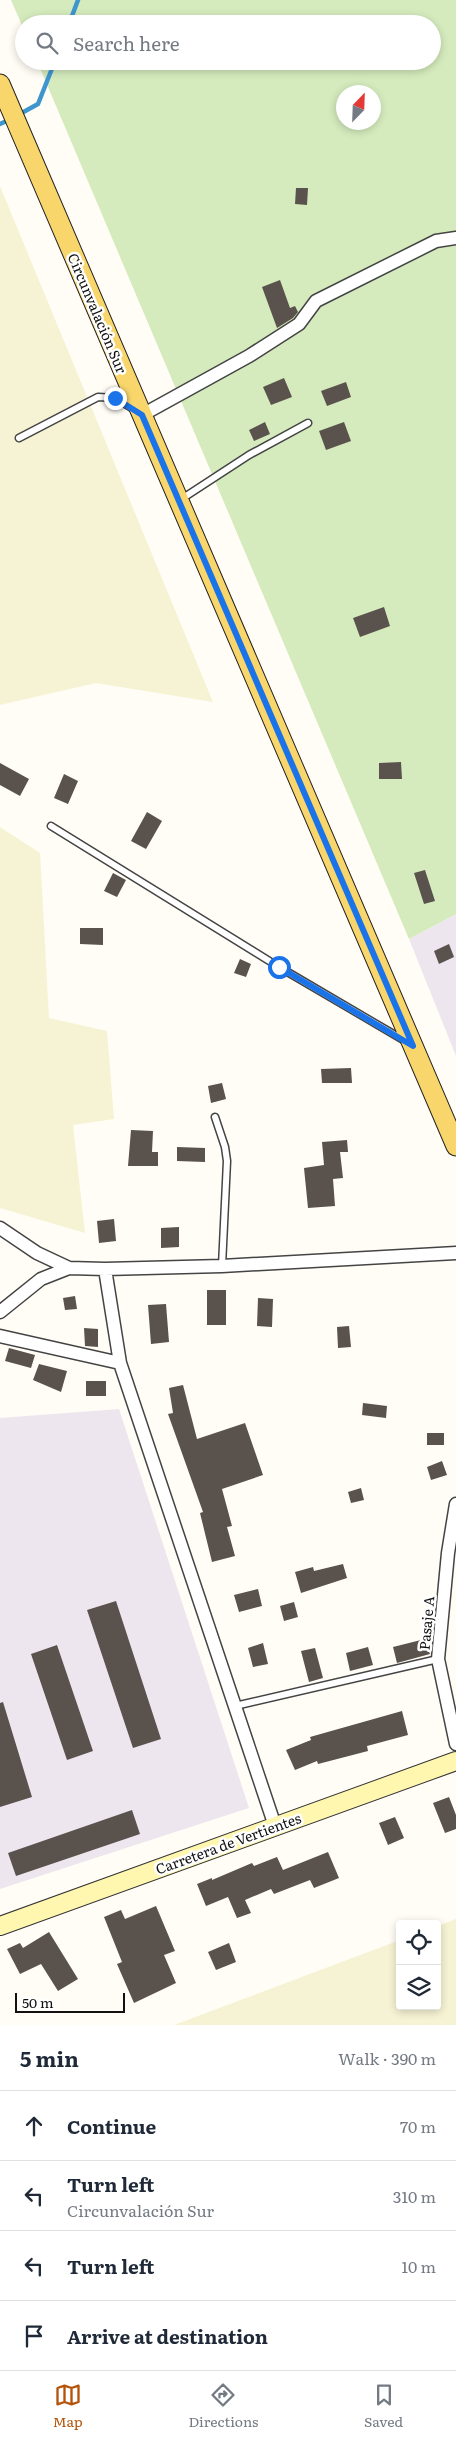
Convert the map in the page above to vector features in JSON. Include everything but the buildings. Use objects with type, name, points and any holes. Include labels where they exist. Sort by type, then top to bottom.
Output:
[{"type":"main road","name":"Circunvalación Sur","points":[[0,84],[456,1146]]},
{"type":"main road","name":"Carretera de Vertientes","points":[[0,1926],[456,1761]]},
{"type":"street","points":[[142,415],[250,356],[299,324],[316,301],[436,241],[456,238]]},
{"type":"street","points":[[0,1228],[37,1253],[69,1268]]},
{"type":"street","points":[[0,1312],[41,1279],[69,1268],[222,1266],[456,1253]]},
{"type":"street","points":[[105,1269],[120,1363],[275,1826]]},
{"type":"street","points":[[0,1336],[120,1363]]},
{"type":"street","name":"Pasaje A","points":[[456,1504],[448,1553],[438,1659],[456,1744]]},
{"type":"lane","points":[[19,438],[98,397],[115,398],[142,415]]},
{"type":"lane","points":[[179,501],[249,455],[308,423]]},
{"type":"lane","points":[[51,826],[279,967],[413,1046]]},
{"type":"lane","points":[[215,1117],[225,1147],[227,1161],[222,1266]]},
{"type":"lane","points":[[235,1706],[438,1659]]},
{"type":"shaded area","points":[[0,186],[213,702],[96,683],[0,705]]},
{"type":"shaded area","points":[[0,827],[40,853],[49,1018],[107,1031],[114,1119],[73,1125],[85,1233],[0,1208]]},
{"type":"shaded area","points":[[456,914],[456,1056],[409,939]]},
{"type":"shaded area","points":[[119,1409],[249,1808],[0,1889],[0,1418]]},
{"type":"shaded area","points":[[456,1919],[456,2025],[174,2025],[396,1942],[396,2010],[441,2010],[441,1925]]},
{"type":"green space","points":[[11,0],[456,0],[456,914],[409,939],[41,70],[441,70],[441,15],[18,15]]},
{"type":"waterway","points":[[72,15],[78,0]]},
{"type":"waterway","points":[[18,115],[38,104],[51,70]]},
{"type":"waterway","points":[[0,124],[9,120]]},
{"type":"route","points":[[115,398],[142,415],[413,1046],[279,967]]}]
